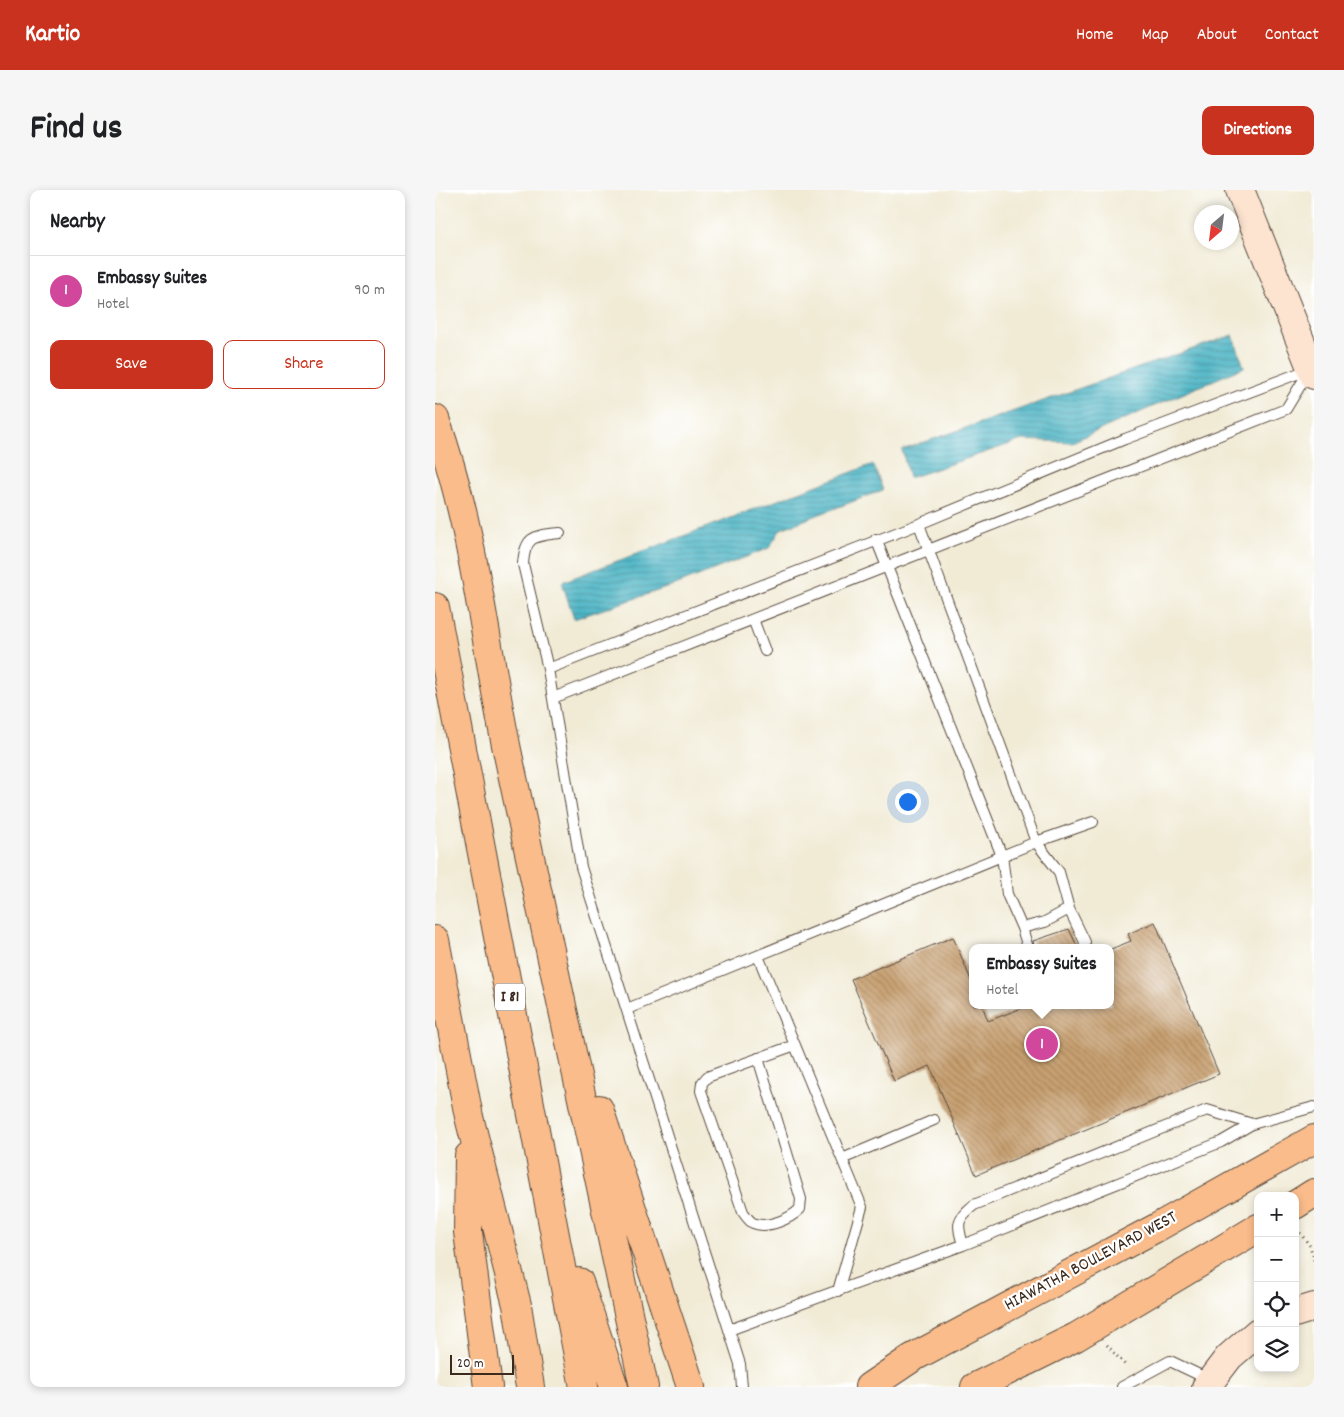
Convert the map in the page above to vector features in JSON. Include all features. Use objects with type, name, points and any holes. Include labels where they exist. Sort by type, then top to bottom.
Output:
[{"type":"main road","points":[[435,419],[445,445],[475,569],[503,729],[645,1387]]},
{"type":"main road","name":"I 81","points":[[435,607],[584,1387]]},
{"type":"main road","points":[[435,940],[469,1117],[517,1305],[530,1387]]},
{"type":"main road","points":[[555,972],[691,1387]]},
{"type":"main road","points":[[469,1117],[468,1232],[488,1387]]},
{"type":"main road","name":"HIAWATHA BOULEVARD WEST","points":[[869,1387],[912,1358],[1156,1228],[1314,1139]]},
{"type":"main road","points":[[1299,1213],[1314,1194]]},
{"type":"main road","points":[[552,1216],[577,1275],[614,1387]]},
{"type":"main road","points":[[975,1387],[1076,1337],[1254,1230]]},
{"type":"street","points":[[1240,190],[1313,370]]},
{"type":"street","points":[[1299,1312],[1314,1307]]},
{"type":"street","points":[[1208,1384],[1229,1357],[1254,1335]]},
{"type":"lane","points":[[548,669],[919,524],[1125,439],[1313,370]]},
{"type":"lane","points":[[553,698],[1286,409],[1313,370]]},
{"type":"lane","points":[[919,524],[1036,842],[1059,872],[1069,909],[1085,944]]},
{"type":"lane","points":[[560,533],[536,536],[529,541],[524,550],[523,564],[529,599],[548,669],[581,867],[740,1364],[742,1387]]},
{"type":"lane","points":[[877,539],[1002,856],[1007,894],[1023,928],[1027,944]]},
{"type":"lane","points":[[753,620],[765,651]]},
{"type":"lane","points":[[627,1010],[1036,842],[1093,822]]},
{"type":"lane","points":[[1023,928],[1045,922],[1069,909]]},
{"type":"lane","points":[[758,956],[862,1207],[839,1290]]},
{"type":"lane","points":[[758,1058],[801,1199],[800,1209],[793,1216],[763,1226],[751,1222],[743,1212],[701,1091],[702,1083],[707,1076],[758,1058],[795,1045]]},
{"type":"lane","points":[[729,1330],[963,1245],[1221,1142],[1253,1124],[1314,1107]]},
{"type":"lane","points":[[963,1245],[958,1226],[963,1214],[974,1205],[1207,1110],[1253,1124]]},
{"type":"lane","points":[[842,1159],[934,1120]]},
{"type":"lane","points":[[1125,1386],[1171,1361],[1208,1384]]},
{"type":"path","points":[[1299,1223],[1310,1246],[1314,1260]]},
{"type":"path","points":[[1105,1343],[1125,1365]]},
{"type":"water","points":[[1233,335],[1244,367],[1072,442],[1022,440],[909,478],[902,450]]},
{"type":"water","points":[[873,464],[883,490],[781,529],[769,548],[675,585],[574,619],[562,582]]},
{"type":"building","points":[[1155,922],[1219,1074],[976,1175],[930,1066],[894,1081],[851,979],[953,937],[969,975],[969,1009],[984,1009],[988,1021],[1020,1009],[1114,1009],[1114,948],[1131,941],[1128,934]]},
{"type":"building","points":[[1069,929],[1076,944],[1033,944],[1033,941]]},
{"type":"place","name":"Embassy Suites","points":[[1042,1044]]}]
